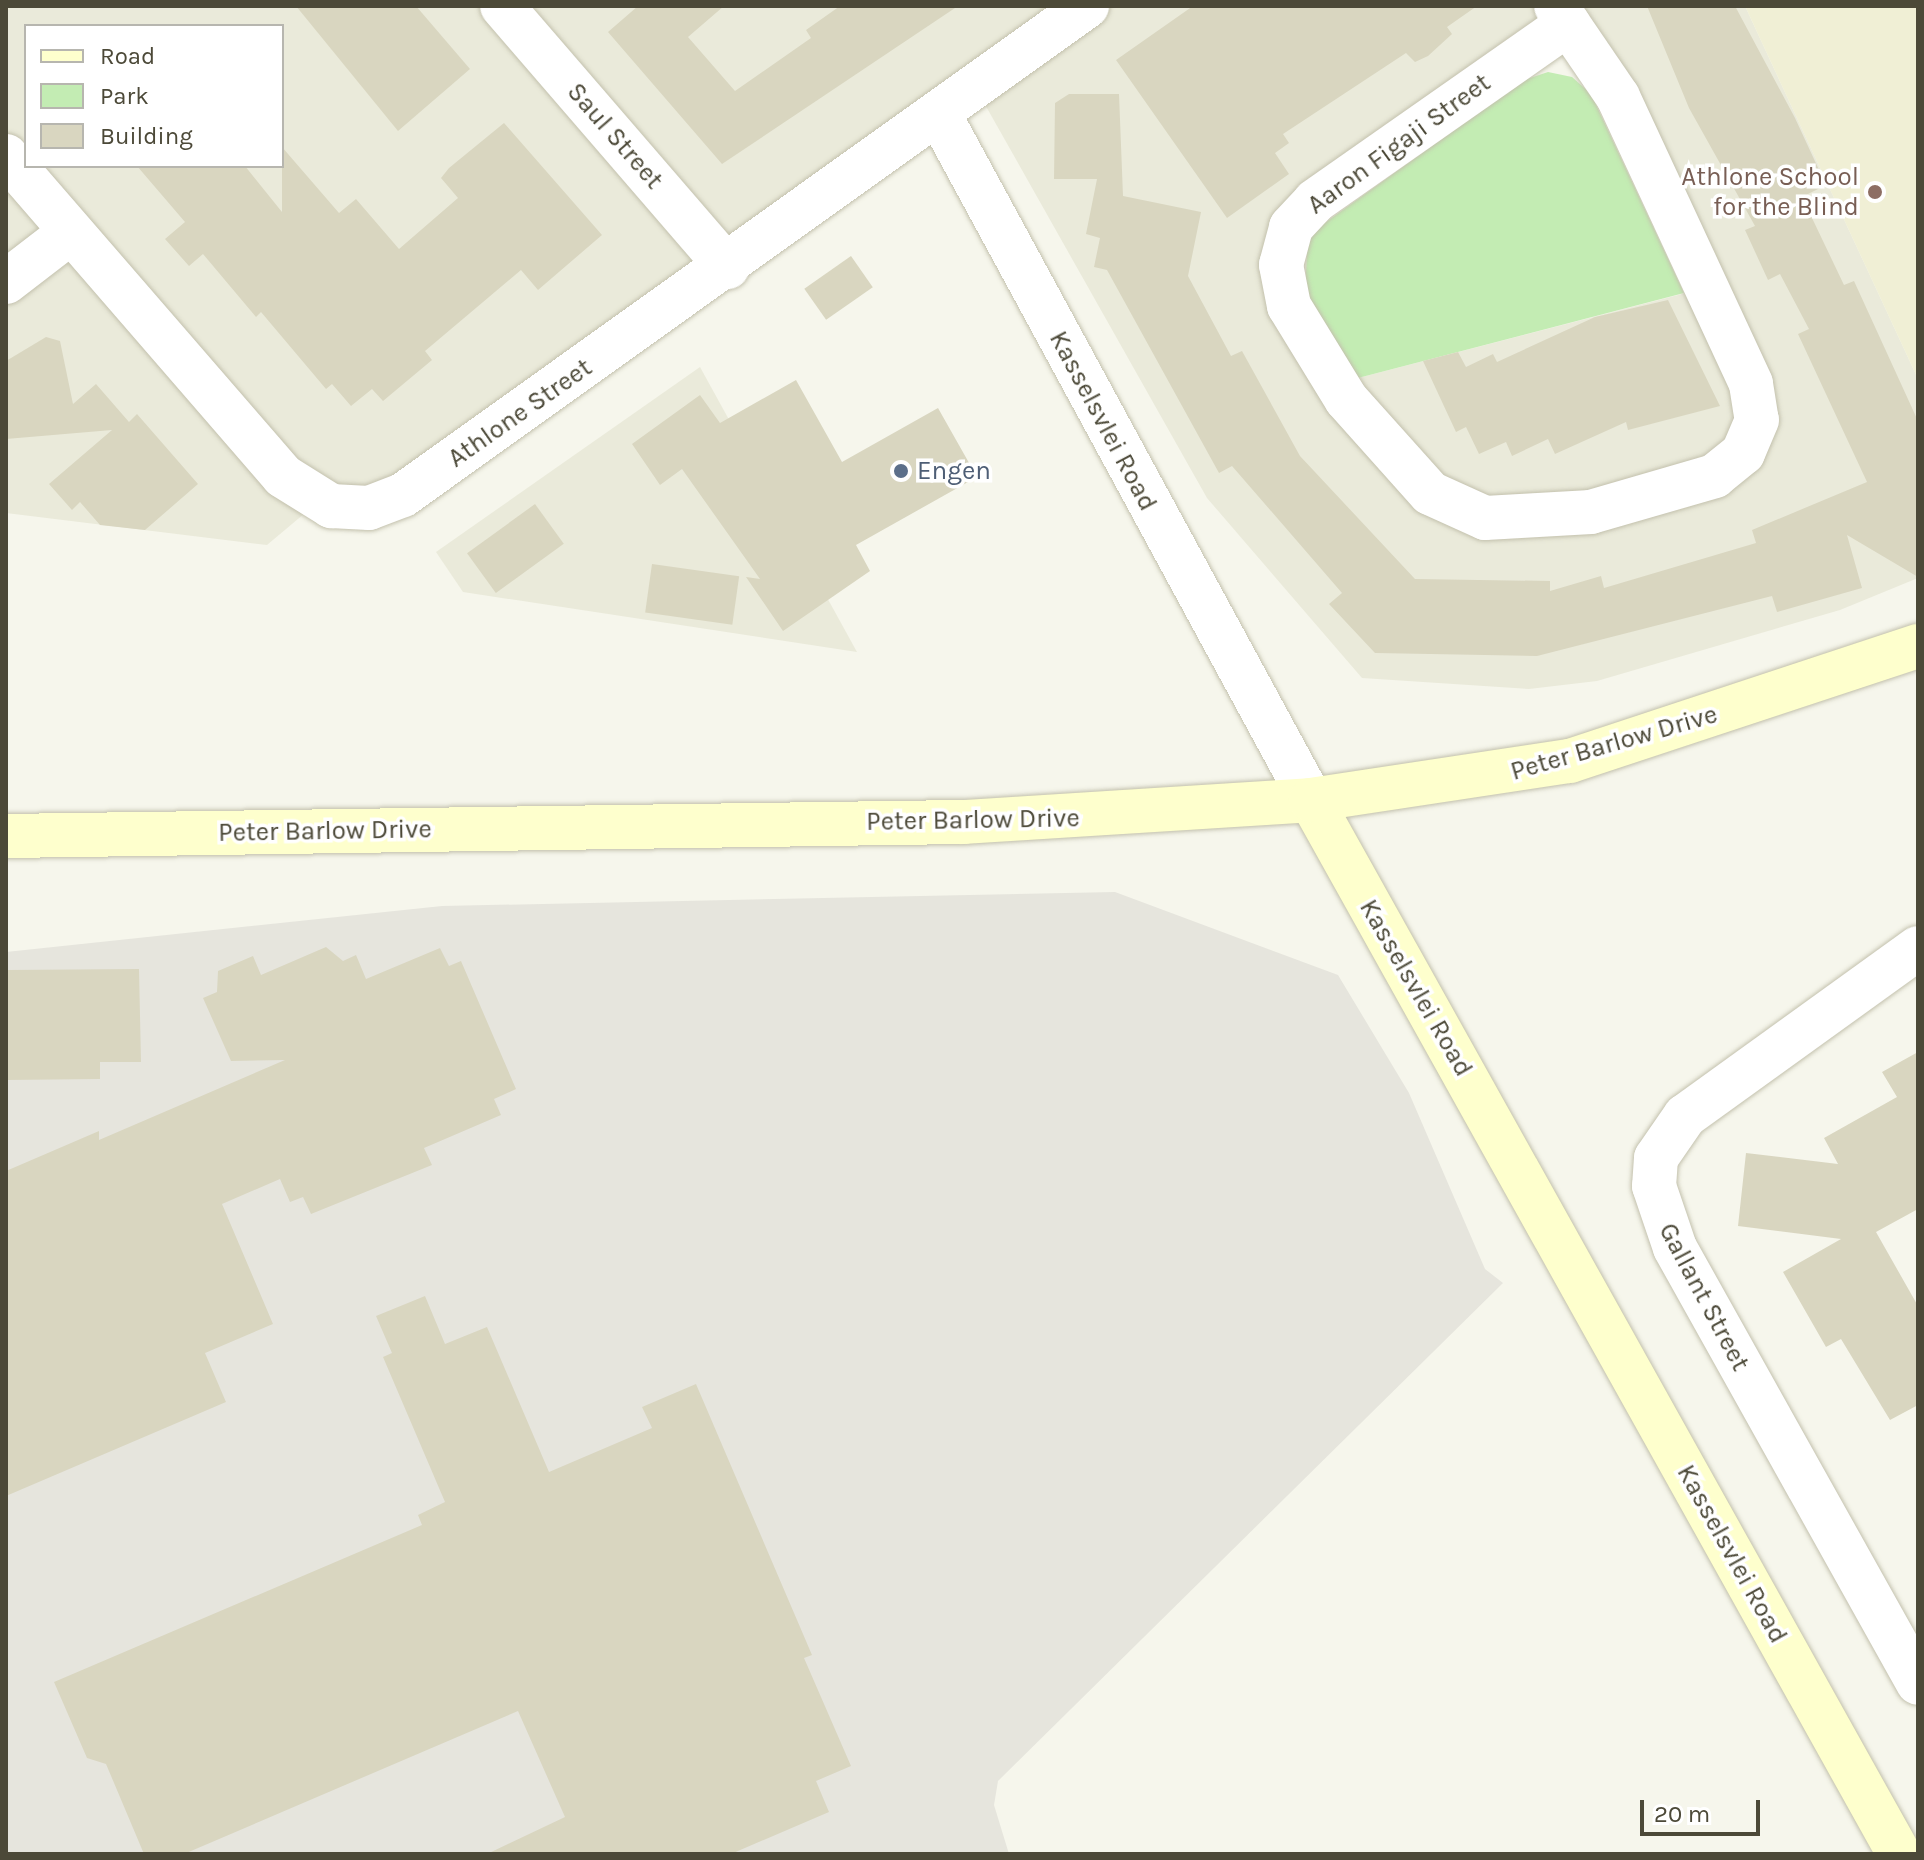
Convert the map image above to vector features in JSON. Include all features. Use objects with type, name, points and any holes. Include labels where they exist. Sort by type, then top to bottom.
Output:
[{"type":"street","name":"Saul Street","points":[[502,6],[727,267]]},
{"type":"street","name":"Athlone Street","points":[[6,156],[283,476],[314,499],[350,508],[403,495],[941,118],[1038,20],[1087,6]]},
{"type":"street","name":"Aaron Figaji Street","points":[[1562,15],[1618,97],[1751,384],[1757,420],[1743,453],[1715,476],[1591,512],[1485,518],[1430,493],[1346,399],[1289,306],[1281,265],[1291,227],[1315,201],[1562,15]]},
{"type":"street","name":"Kasselsvlei Road","points":[[941,118],[1311,800],[1899,1854]]},
{"type":"street","points":[[6,282],[71,232]]},
{"type":"street","name":"Peter Barlow Drive","points":[[6,836],[964,822],[1311,800],[1570,761],[1918,646]]},
{"type":"street","name":"Gallant Street","points":[[1918,948],[1685,1116],[1656,1158],[1654,1186],[1675,1248],[1918,1683]]},
{"type":"shaded area","points":[[6,6],[1553,6],[1313,199],[1335,384],[1709,287],[1560,6],[1745,6],[1918,379],[1918,578],[1840,610],[1597,681],[1529,689],[1362,678],[1207,498],[979,94],[406,498],[317,503],[267,545],[6,513]]},
{"type":"shaded area","name":"Athlone School for the Blind","points":[[1745,6],[1918,6],[1918,379]]},
{"type":"shaded area","points":[[700,367],[857,652],[463,592],[436,552]]},
{"type":"shaded area","points":[[1115,892],[1338,975],[1409,1093],[1485,1269],[1503,1283],[998,1781],[994,1805],[1009,1854],[6,1854],[6,952],[442,906]]},
{"type":"green space","points":[[1548,72],[1572,77],[1591,94],[1684,293],[1358,378],[1305,292],[1308,235],[1524,80]]},
{"type":"building","points":[[296,6],[416,6],[470,69],[398,131]]},
{"type":"building","points":[[638,6],[724,6],[688,37],[735,91],[811,38],[806,30],[840,6],[958,6],[722,164],[608,32]]},
{"type":"building","points":[[1193,6],[1477,6],[1447,27],[1452,34],[1428,56],[1415,62],[1406,53],[1283,134],[1289,143],[1275,153],[1289,174],[1227,218],[1116,60]]},
{"type":"building","points":[[1647,6],[1735,6],[1795,118],[1826,185],[1802,197],[1844,285],[1854,281],[1918,421],[1918,577],[1847,535],[1862,588],[1777,612],[1772,596],[1537,656],[1375,653],[1329,604],[1342,593],[1232,466],[1219,473],[1107,270],[1094,267],[1100,238],[1086,234],[1097,179],[1054,179],[1055,103],[1069,94],[1119,94],[1123,196],[1201,212],[1188,276],[1231,356],[1242,351],[1300,456],[1415,579],[1550,581],[1550,591],[1601,576],[1604,588],[1756,543],[1752,530],[1867,482],[1798,334],[1809,329],[1780,274],[1768,280],[1745,230],[1755,226],[1689,108]]},
{"type":"building","points":[[504,123],[602,235],[538,290],[521,270],[425,351],[432,360],[383,401],[372,389],[351,406],[332,384],[326,389],[261,312],[256,317],[203,254],[189,266],[165,239],[185,222],[139,168],[247,168],[282,212],[284,149],[339,213],[356,199],[399,249],[458,198],[441,178]]},
{"type":"building","points":[[851,256],[873,287],[826,320],[804,289]]},
{"type":"building","points":[[1668,300],[1720,406],[1628,430],[1626,422],[1555,454],[1548,439],[1512,456],[1506,442],[1479,454],[1466,427],[1456,432],[1423,361],[1458,352],[1466,367],[1493,354],[1497,362],[1595,317]]},
{"type":"building","points":[[46,337],[60,341],[73,404],[96,384],[129,422],[137,414],[198,484],[145,530],[100,525],[80,502],[72,510],[49,484],[112,430],[6,439],[6,361]]},
{"type":"building","points":[[796,380],[842,462],[938,408],[977,477],[856,545],[870,571],[783,631],[746,577],[760,579],[682,469],[660,485],[632,444],[700,395],[720,423]]},
{"type":"building","points":[[535,504],[564,544],[496,593],[467,553]]},
{"type":"building","points":[[652,564],[739,576],[732,625],[645,613]]},
{"type":"building","points":[[326,947],[343,961],[356,955],[366,979],[440,948],[449,966],[461,961],[516,1089],[494,1099],[501,1115],[424,1148],[432,1165],[311,1214],[303,1197],[290,1202],[280,1179],[222,1204],[273,1324],[205,1353],[226,1402],[6,1496],[6,1171],[99,1131],[99,1140],[285,1060],[231,1061],[203,998],[217,992],[218,971],[253,956],[261,975]]},
{"type":"building","points":[[139,969],[141,1062],[100,1062],[100,1079],[6,1080],[6,970]]},
{"type":"building","points":[[1918,1052],[1918,1209],[1876,1232],[1918,1306],[1918,1405],[1890,1420],[1841,1339],[1826,1347],[1783,1272],[1841,1239],[1738,1226],[1746,1153],[1838,1164],[1824,1138],[1897,1097],[1882,1072]]},
{"type":"building","points":[[425,1296],[445,1344],[487,1327],[549,1472],[652,1428],[642,1407],[696,1384],[812,1655],[804,1658],[851,1766],[816,1781],[829,1812],[731,1854],[487,1854],[565,1817],[518,1711],[184,1854],[144,1854],[106,1764],[87,1758],[54,1682],[422,1525],[418,1515],[445,1502],[383,1357],[392,1353],[376,1316]]},
{"type":"place","name":"Athlone School for the Blind","points":[[1875,192]]},
{"type":"place","name":"Engen","points":[[901,471]]}]
